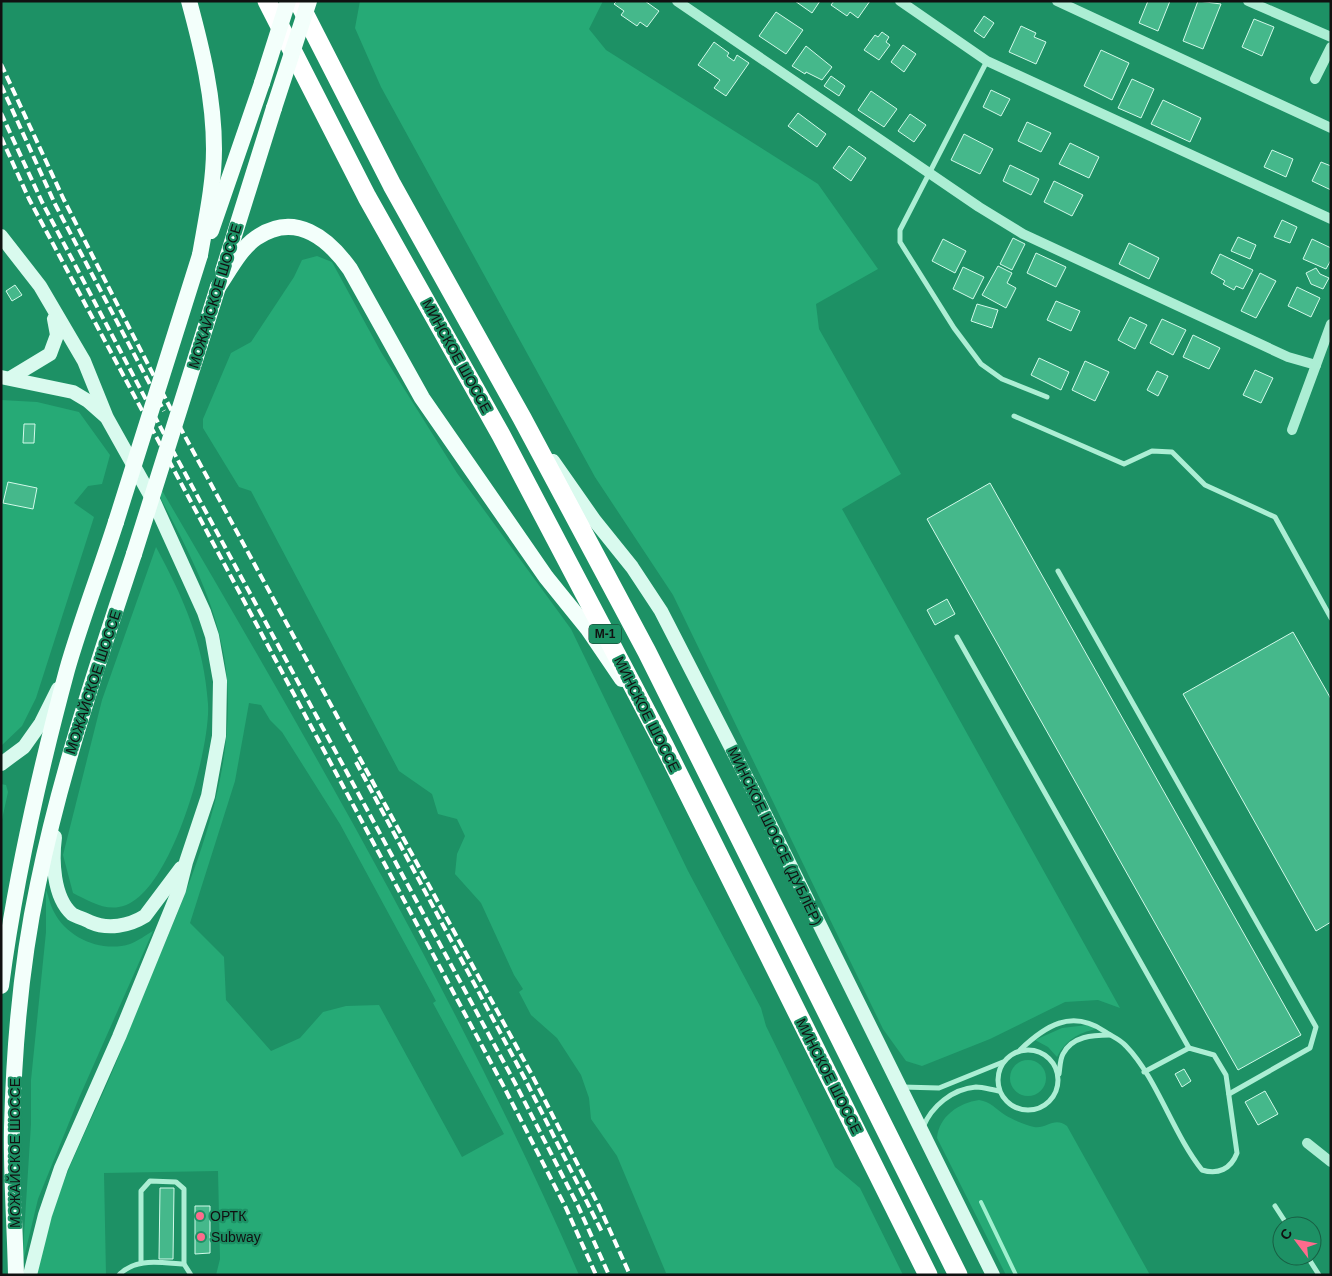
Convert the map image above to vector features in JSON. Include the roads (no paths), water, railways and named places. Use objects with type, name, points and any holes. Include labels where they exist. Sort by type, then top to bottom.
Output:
[{"type":"highway","name":"МИНСКОЕ ШОССЕ","points":[[267,1],[367,197],[501,434],[664,745],[928,1275]]},
{"type":"highway","name":"МИНСКОЕ ШОССЕ","points":[[298,1],[392,185],[522,418],[647,652],[958,1275]]},
{"type":"main road","points":[[188,1],[200,42],[211,97],[214,149],[210,194],[200,256]]},
{"type":"main road","name":"МОЖАЙСКОЕ ШОССЕ","points":[[1,986],[22,862],[42,767],[68,669],[200,256],[217,218],[288,1]]},
{"type":"main road","name":"МОЖАЙСКОЕ ШОССЕ","points":[[16,1275],[12,1128],[16,1055],[24,975],[37,885],[60,787],[309,1]]},
{"type":"main road","points":[[218,287],[240,256],[256,238],[271,231],[286,227],[306,229],[322,237],[339,253],[350,269],[422,398],[546,577],[588,629],[664,745]]},
{"type":"street","points":[[677,1],[1023,234],[1288,358],[1316,365]]},
{"type":"street","points":[[900,1],[987,61],[1331,219]]},
{"type":"street","points":[[1057,1],[1331,128]]},
{"type":"street","points":[[1248,1],[1331,37]]},
{"type":"street","points":[[1314,79],[1331,48]]},
{"type":"street","points":[[1,236],[40,286],[84,361],[107,418],[154,502],[193,585],[212,636],[220,681],[219,736],[208,796],[186,862],[179,890],[119,1037],[61,1168],[45,1214],[30,1275]]},
{"type":"street","points":[[7,377],[50,354],[58,335],[52,309]]},
{"type":"street","points":[[1292,430],[1331,324]]},
{"type":"street","points":[[7,377],[73,392],[88,401],[107,418]]},
{"type":"street","name":"МИНСКОЕ ШОССЕ (ДУБЛЁР)","points":[[522,418],[632,567],[660,611],[756,796],[920,1132],[993,1275]]},
{"type":"street","points":[[1,764],[24,747],[41,723],[68,669]]},
{"type":"street","points":[[60,787],[53,853],[56,879],[64,901],[73,914],[98,926],[109,927],[138,920],[154,906],[186,862]]},
{"type":"street","points":[[1307,1143],[1318,1154],[1331,1162]]},
{"type":"lane","points":[[987,61],[900,230],[900,242],[954,328],[982,364],[1002,379],[1047,397]]},
{"type":"lane","points":[[1014,416],[1124,464],[1152,451],[1172,452],[1205,485],[1275,517],[1331,618]]},
{"type":"lane","points":[[1058,571],[1316,1028],[1310,1048],[1229,1094]]},
{"type":"lane","points":[[957,636],[1189,1048]]},
{"type":"lane","points":[[1110,1035],[1092,1035],[1077,1040],[1062,1054],[1055,1095],[1040,1108],[1021,1110],[1004,1100],[999,1091],[999,1071],[1011,1054],[1020,1050],[1036,1035],[1060,1022],[1077,1020],[1091,1022],[1127,1046],[1194,1160],[1202,1170],[1211,1173],[1224,1169],[1233,1163],[1237,1153],[1226,1075],[1214,1055],[1189,1048],[1144,1072]]},
{"type":"lane","points":[[1020,1050],[1036,1050],[1049,1058],[1058,1075]]},
{"type":"lane","points":[[899,1087],[939,1088],[1004,1062]]},
{"type":"lane","points":[[920,1132],[928,1114],[941,1102],[959,1091],[977,1087],[999,1091]]},
{"type":"lane","points":[[141,1262],[140,1191],[150,1180],[176,1182],[184,1189],[184,1264],[191,1275]]},
{"type":"lane","points":[[1275,1206],[1282,1216]]},
{"type":"lane","points":[[119,1275],[125,1268],[141,1262],[184,1264]]},
{"type":"waterway","points":[[981,1202],[1016,1275]]},
{"type":"railway","points":[[1,64],[64,200],[181,429],[532,1075],[599,1206],[630,1275]]},
{"type":"railway","points":[[1,85],[55,204],[164,411]]},
{"type":"railway","points":[[1,113],[42,202],[173,451],[515,1083],[578,1206],[609,1275]]},
{"type":"railway","points":[[1,137],[29,199],[504,1087],[566,1208],[596,1275]]},
{"type":"railway","points":[[356,762],[525,1079],[603,1234]]},
{"type":"place","name":"ОРТК","points":[[200,1216]]},
{"type":"place","name":"Subway","points":[[201,1237]]}]
